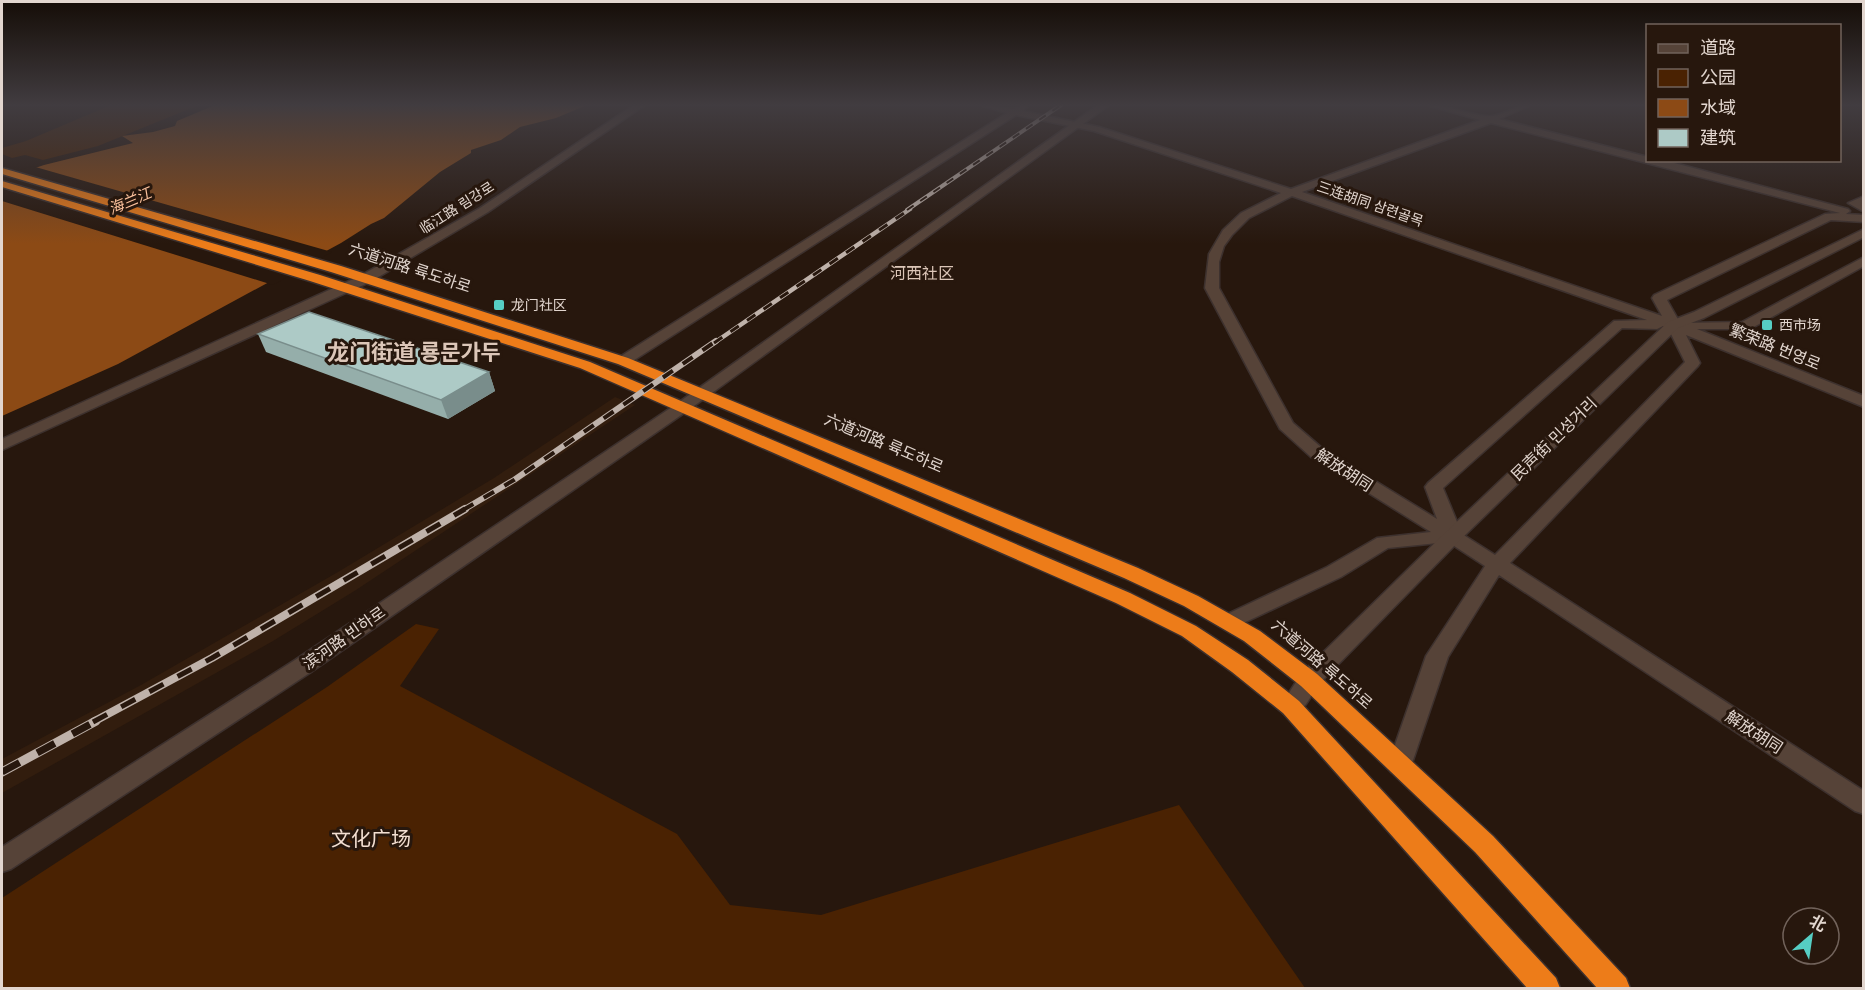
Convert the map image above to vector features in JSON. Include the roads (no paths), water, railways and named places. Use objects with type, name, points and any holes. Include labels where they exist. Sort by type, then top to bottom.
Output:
[{"type":"highway","name":"六道河路 륙도하로","points":[[2,171],[336,269],[623,361],[1131,573],[1191,601],[1252,636],[1309,680],[1484,844],[1616,988]]},
{"type":"highway","points":[[2,184],[315,279],[585,365],[645,389],[681,408],[1151,612],[1189,631],[1240,666],[1291,707],[1546,988]]},
{"type":"street","name":"临江路 림강로","points":[[2,445],[365,279],[484,210],[571,151]]},
{"type":"street","points":[[623,361],[952,151]]},
{"type":"street","name":"滨河路 빈하로","points":[[2,861],[303,666],[681,408],[1040,151]]},
{"type":"street","name":"三连胡同 삼련골목","points":[[1163,151],[1293,193],[1673,325]]},
{"type":"street","name":"解放胡同","points":[[1406,151],[1293,193],[1249,213],[1233,226],[1217,248],[1210,266],[1212,288],[1286,426],[1317,453],[1454,536],[1863,804]]},
{"type":"street","points":[[1613,151],[1646,159]]},
{"type":"street","points":[[1656,162],[1863,217]]},
{"type":"street","points":[[1863,199],[1854,203],[1863,209]]},
{"type":"street","points":[[1400,765],[1437,656],[1488,574],[1693,363],[1659,298],[1829,216],[1863,217]]},
{"type":"street","name":"民声街 민성거리","points":[[1291,707],[1309,680],[1454,536],[1673,325],[1699,315],[1863,232]]},
{"type":"street","points":[[1228,621],[1334,572],[1384,542],[1454,536],[1434,487],[1619,324],[1744,326],[1863,261]]},
{"type":"street","name":"繁荣路 번영로","points":[[1673,325],[1863,402]]},
{"type":"water","name":"海兰江","points":[[100,151],[471,151],[440,172],[384,218],[341,243],[118,364],[2,416],[2,179],[44,165]]},
{"type":"railway","points":[[907,210],[993,151]]},
{"type":"railway","points":[[714,343],[910,209]]},
{"type":"railway","points":[[463,510],[514,480],[716,341]]},
{"type":"railway","points":[[93,722],[212,658],[465,509]]},
{"type":"railway","points":[[2,772],[96,721]]},
{"type":"place","name":"龙门社区","points":[[499,305]]},
{"type":"place","name":"西市场","points":[[1767,325]]},
{"type":"district","name":"河西社区","points":[[922,273]]},
{"type":"district","name":"龙门街道 룡문가두","points":[[414,352]]},
{"type":"park label","name":"文化广场","points":[[371,839]]}]
